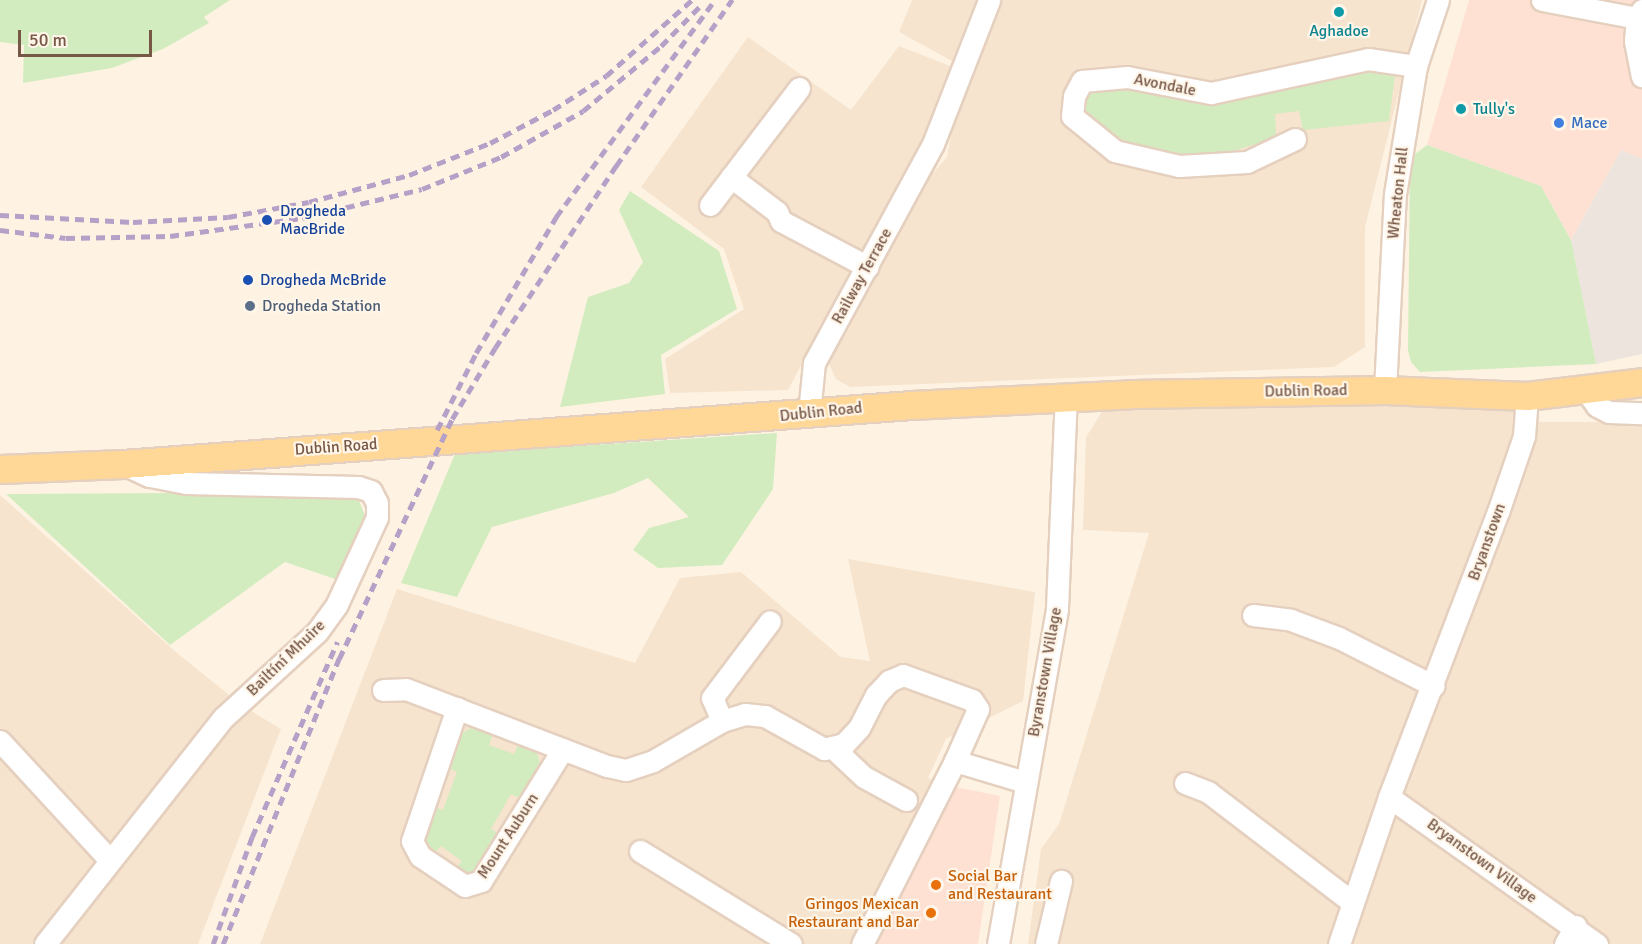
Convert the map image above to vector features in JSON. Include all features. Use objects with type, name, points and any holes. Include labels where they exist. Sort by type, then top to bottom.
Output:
[{"type":"main road","name":"Dublin Road","points":[[0,469],[123,464],[809,413],[1066,397],[1385,390],[1527,396],[1587,392],[1642,382]]},
{"type":"street","name":"Railway Terrace","points":[[809,413],[814,363],[933,144],[989,0]]},
{"type":"street","name":"Wheaton Hall","points":[[1385,390],[1395,194],[1416,66],[1438,0]]},
{"type":"street","points":[[1542,0],[1639,14],[1635,41],[1642,76]]},
{"type":"street","name":"Avondale","points":[[1295,139],[1247,162],[1179,166],[1115,151],[1072,116],[1074,96],[1082,81],[1116,78],[1210,93],[1368,59],[1416,66]]},
{"type":"street","points":[[710,205],[799,88]]},
{"type":"street","points":[[731,177],[777,212],[781,221],[867,267]]},
{"type":"street","points":[[1587,392],[1598,406],[1608,412],[1642,412]]},
{"type":"street","name":"Bryanstown","points":[[1434,686],[1524,436],[1527,396]]},
{"type":"street","name":"Byranstown Village","points":[[998,944],[1057,608],[1066,397]]},
{"type":"street","name":"Bailtíní Mhuire","points":[[45,944],[224,718],[317,632],[338,604],[369,537],[377,503],[371,491],[358,487],[186,483],[149,476],[123,464]]},
{"type":"street","points":[[1253,615],[1291,620],[1339,638],[1434,686],[1389,797],[1339,944]]},
{"type":"street","points":[[722,721],[712,698],[770,621]]},
{"type":"street","points":[[383,690],[406,689],[563,749],[626,770],[653,760],[722,721],[745,714],[765,716],[824,749],[844,744],[858,728],[876,695],[889,681],[903,675],[972,700],[978,709],[955,762],[862,944]]},
{"type":"street","name":"Mount Auburn","points":[[457,708],[412,841],[420,856],[465,886],[481,881],[563,749]]},
{"type":"street","points":[[0,741],[110,860]]},
{"type":"street","points":[[832,747],[864,777],[906,800]]},
{"type":"street","points":[[955,762],[1025,782]]},
{"type":"street","points":[[1185,783],[1208,792],[1352,902]]},
{"type":"street","name":"Bryanstown Village","points":[[1389,797],[1523,894],[1570,935],[1597,944]]},
{"type":"street","points":[[640,851],[791,944]]},
{"type":"street","points":[[1046,944],[1061,881]]},
{"type":"shaded area","points":[[912,0],[976,0],[952,61],[899,32]]},
{"type":"shaded area","points":[[995,0],[1422,0],[1365,227],[1365,347],[1334,367],[850,387],[836,379],[829,364],[831,350],[919,189],[947,157],[957,100]]},
{"type":"shaded area","points":[[1469,0],[1642,0],[1642,159],[1621,150],[1571,240],[1541,186],[1427,145]]},
{"type":"shaded area","points":[[748,37],[851,110],[899,46],[953,67],[919,145],[788,390],[670,393],[665,359],[744,309],[724,249],[641,187]]},
{"type":"shaded area","points":[[1621,150],[1642,159],[1642,354],[1596,364],[1571,240]]},
{"type":"shaded area","points":[[1105,407],[1520,408],[1524,422],[1642,422],[1642,944],[1028,944],[1041,849],[1059,824],[1149,533],[1083,530],[1086,437]]},
{"type":"shaded area","points":[[0,495],[177,653],[243,706],[281,729],[198,944],[0,944]]},
{"type":"shaded area","points":[[848,559],[1035,592],[1023,701],[946,739],[928,778],[956,787],[875,944],[260,944],[397,589],[635,663],[680,578],[741,572],[841,657],[870,661]]},
{"type":"shaded area","points":[[956,787],[1000,796],[978,944],[875,944]]},
{"type":"green space","points":[[0,0],[230,0],[204,17],[209,23],[163,49],[112,68],[23,83],[24,45],[0,42]]},
{"type":"green space","points":[[1368,67],[1395,75],[1389,121],[1303,130],[1299,111],[1275,114],[1276,138],[1226,153],[1184,156],[1131,144],[1097,128],[1083,114],[1084,98],[1094,86],[1128,87],[1195,103]]},
{"type":"green space","points":[[1427,145],[1541,186],[1571,240],[1596,364],[1420,372],[1411,362],[1408,351],[1410,158]]},
{"type":"green space","points":[[630,191],[719,251],[737,309],[661,355],[665,394],[560,407],[588,297],[629,283],[643,262],[619,210]]},
{"type":"green space","points":[[777,433],[773,489],[722,565],[658,568],[633,550],[649,528],[689,517],[648,478],[614,493],[492,527],[457,597],[401,583],[455,454]]},
{"type":"green space","points":[[337,492],[358,498],[366,518],[338,580],[285,562],[170,645],[6,494]]},
{"type":"green space","points":[[471,728],[493,734],[489,745],[514,754],[519,743],[529,747],[537,753],[541,767],[524,800],[511,794],[491,829],[503,836],[471,878],[453,872],[462,861],[441,846],[431,857],[420,840],[431,806],[443,810],[457,772],[445,767],[457,736]]},
{"type":"railway","points":[[0,215],[133,222],[228,217],[309,202],[409,175],[490,143],[553,110],[606,76],[692,0]]},
{"type":"railway","points":[[437,430],[476,353],[556,217],[715,0]]},
{"type":"railway","points":[[223,944],[339,659],[452,419],[495,348],[616,166],[732,0]]},
{"type":"railway","points":[[0,230],[66,238],[170,236],[302,218],[422,189],[501,157],[583,111],[661,46],[702,4]]},
{"type":"railway","points":[[213,944],[252,837],[337,642]]},
{"type":"place","name":"Aghadoe","points":[[1339,12]]},
{"type":"place","name":"Tully's","points":[[1461,109]]},
{"type":"place","name":"Mace","points":[[1559,123]]},
{"type":"place","name":"Drogheda MacBride","points":[[267,220]]},
{"type":"place","name":"Drogheda McBride","points":[[248,280]]},
{"type":"place","name":"Drogheda Station","points":[[250,306]]},
{"type":"place","name":"Social Bar and Restaurant","points":[[936,885]]},
{"type":"place","name":"Gringos Mexican Restaurant and Bar","points":[[931,913]]}]
